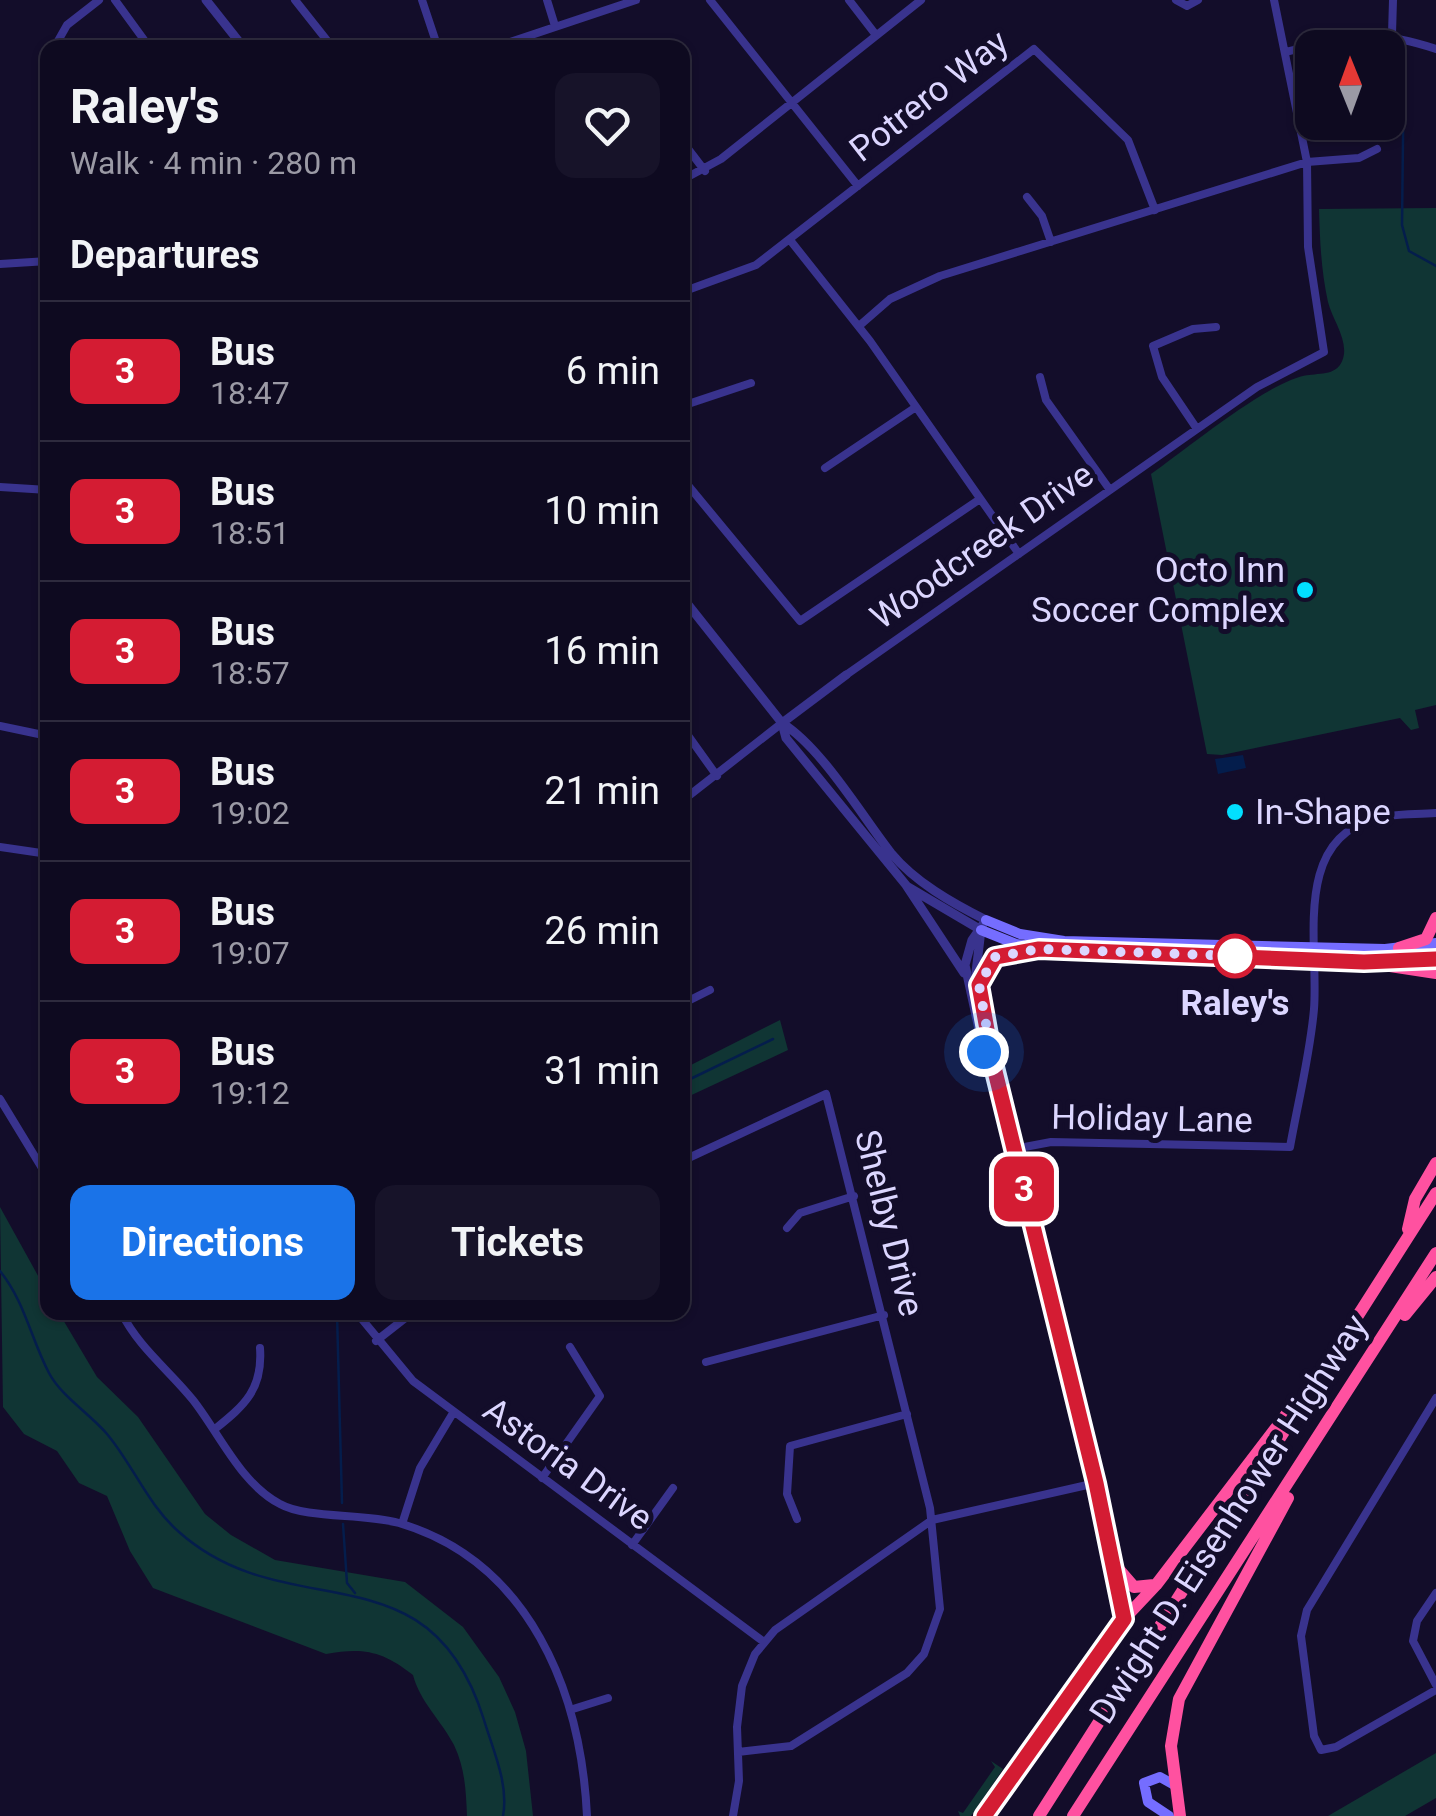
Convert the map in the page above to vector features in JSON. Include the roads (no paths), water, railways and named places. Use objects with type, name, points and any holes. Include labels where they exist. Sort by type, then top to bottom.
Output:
[{"type":"highway","points":[[1399,948],[1426,939],[1436,918]]},
{"type":"highway","points":[[1364,962],[1436,973]]},
{"type":"highway","points":[[1406,1240],[1416,1199],[1436,1163]]},
{"type":"highway","name":"Dwight D. Eisenhower Highway","points":[[1039,1816],[1436,1194]]},
{"type":"highway","name":"Dwight D. Eisenhower Highway","points":[[1072,1816],[1436,1254]]},
{"type":"highway","points":[[1369,1360],[1436,1277]]},
{"type":"highway","points":[[1124,1619],[1156,1585],[1322,1370]]},
{"type":"highway","points":[[1180,1816],[1173,1727],[1187,1678],[1328,1423]]},
{"type":"highway","points":[[1114,1564],[1134,1587],[1156,1585]]},
{"type":"main road","points":[[983,925],[1064,940],[1399,948],[1436,943]]},
{"type":"main road","points":[[983,925],[1039,949],[1364,962],[1436,959]]},
{"type":"main road","points":[[984,1816],[1124,1619]]},
{"type":"main road","points":[[1170,1816],[1148,1802],[1144,1783],[1160,1777],[1176,1786]]},
{"type":"street","points":[[59,40],[67,25],[98,0]]},
{"type":"street","points":[[115,0],[144,40]]},
{"type":"street","points":[[206,0],[238,40]]},
{"type":"street","points":[[295,0],[327,40]]},
{"type":"street","points":[[422,0],[435,40]]},
{"type":"street","points":[[547,0],[556,26]]},
{"type":"street","points":[[515,40],[636,0]]},
{"type":"street","points":[[710,0],[858,186]]},
{"type":"street","points":[[849,0],[876,35]]},
{"type":"street","points":[[690,177],[705,171],[921,0]]},
{"type":"street","points":[[1176,0],[1188,6],[1198,0]]},
{"type":"street","points":[[1274,0],[1307,162]]},
{"type":"street","points":[[1392,30],[1394,0]]},
{"type":"street","points":[[1405,38],[1436,49]]},
{"type":"street","name":"Potrero Way","points":[[690,289],[756,265],[1034,49],[1128,140],[1155,210]]},
{"type":"street","points":[[1285,52],[1295,50]]},
{"type":"street","points":[[858,326],[914,286],[1307,162],[1359,158],[1377,149]]},
{"type":"street","points":[[690,151],[705,171]]},
{"type":"street","name":"Woodcreek Drive","points":[[690,796],[846,675],[1197,428],[1257,387],[1324,352],[1308,248],[1307,162]]},
{"type":"street","points":[[1027,197],[1042,216],[1051,242]]},
{"type":"street","points":[[790,240],[858,326],[1019,554]]},
{"type":"street","points":[[0,264],[40,261]]},
{"type":"street","points":[[1197,428],[1162,376],[1153,346],[1193,329],[1216,327]]},
{"type":"street","points":[[1040,376],[1046,400],[1110,490]]},
{"type":"street","points":[[690,403],[751,383]]},
{"type":"street","points":[[825,468],[916,407]]},
{"type":"street","points":[[0,487],[40,490]]},
{"type":"street","points":[[690,488],[800,621],[980,499]]},
{"type":"street","points":[[690,607],[782,723],[794,731],[913,874],[983,925]]},
{"type":"street","points":[[782,723],[786,738],[906,885],[965,975]]},
{"type":"street","points":[[0,726],[40,734]]},
{"type":"street","points":[[690,738],[718,776]]},
{"type":"street","name":"Holiday Lane","points":[[1014,1150],[1051,1142],[1290,1147],[1314,1010],[1319,873],[1335,844],[1374,819],[1436,813]]},
{"type":"street","points":[[0,847],[40,853]]},
{"type":"street","points":[[906,885],[983,925]]},
{"type":"street","points":[[983,925],[966,954],[965,975],[984,1052],[993,1063]]},
{"type":"street","points":[[983,925],[976,972],[993,1063],[1096,1483],[1124,1619]]},
{"type":"street","points":[[979,985],[995,957],[1039,949]]},
{"type":"street","points":[[690,1000],[710,990]]},
{"type":"street","name":"Shelby Drive","points":[[690,1157],[826,1094],[932,1520],[940,1609],[924,1654],[907,1672],[808,1737],[772,1750],[738,1752]]},
{"type":"street","points":[[0,1099],[40,1165]]},
{"type":"street","points":[[786,1228],[800,1213],[854,1196]]},
{"type":"street","points":[[706,1362],[884,1315]]},
{"type":"street","points":[[126,1320],[140,1345],[174,1378],[257,1487],[284,1507],[303,1512],[355,1513],[402,1524],[468,1558],[512,1600],[552,1657],[573,1709],[587,1816]]},
{"type":"street","name":"Astoria Drive","points":[[361,1320],[376,1342],[413,1381],[453,1413],[764,1642]]},
{"type":"street","points":[[376,1342],[403,1320]]},
{"type":"street","points":[[542,1478],[600,1396],[570,1347]]},
{"type":"street","points":[[214,1429],[244,1406],[256,1390],[262,1370],[260,1348]]},
{"type":"street","points":[[1436,1398],[1301,1624],[1314,1736],[1321,1750],[1336,1747],[1436,1687],[1413,1641],[1418,1621],[1436,1593]]},
{"type":"street","points":[[402,1524],[420,1468],[453,1413]]},
{"type":"street","points":[[796,1520],[787,1494],[790,1446],[907,1414]]},
{"type":"street","points":[[733,1816],[739,1782],[742,1686],[764,1642],[792,1615],[932,1520],[1096,1483]]},
{"type":"street","points":[[632,1545],[673,1488]]},
{"type":"street","points":[[573,1709],[608,1698]]},
{"type":"water","points":[[1243,755],[1246,768],[1218,774],[1215,759]]},
{"type":"waterway","points":[[1403,140],[1402,225],[1409,251],[1436,266]]},
{"type":"waterway","points":[[690,1079],[773,1039]]},
{"type":"waterway","points":[[0,1271],[16,1295],[54,1381],[107,1434],[158,1510],[179,1532],[221,1561],[265,1578],[392,1608],[429,1629],[460,1665],[484,1720],[502,1779],[503,1816]]},
{"type":"waterway","points":[[337,1320],[342,1503]]},
{"type":"waterway","points":[[343,1524],[347,1583],[355,1593]]},
{"type":"place","name":"Octo Inn Soccer Complex","points":[[1305,590]]},
{"type":"place","name":"In-Shape","points":[[1235,812]]},
{"type":"place","name":"Raley's","points":[[1235,956]]}]
